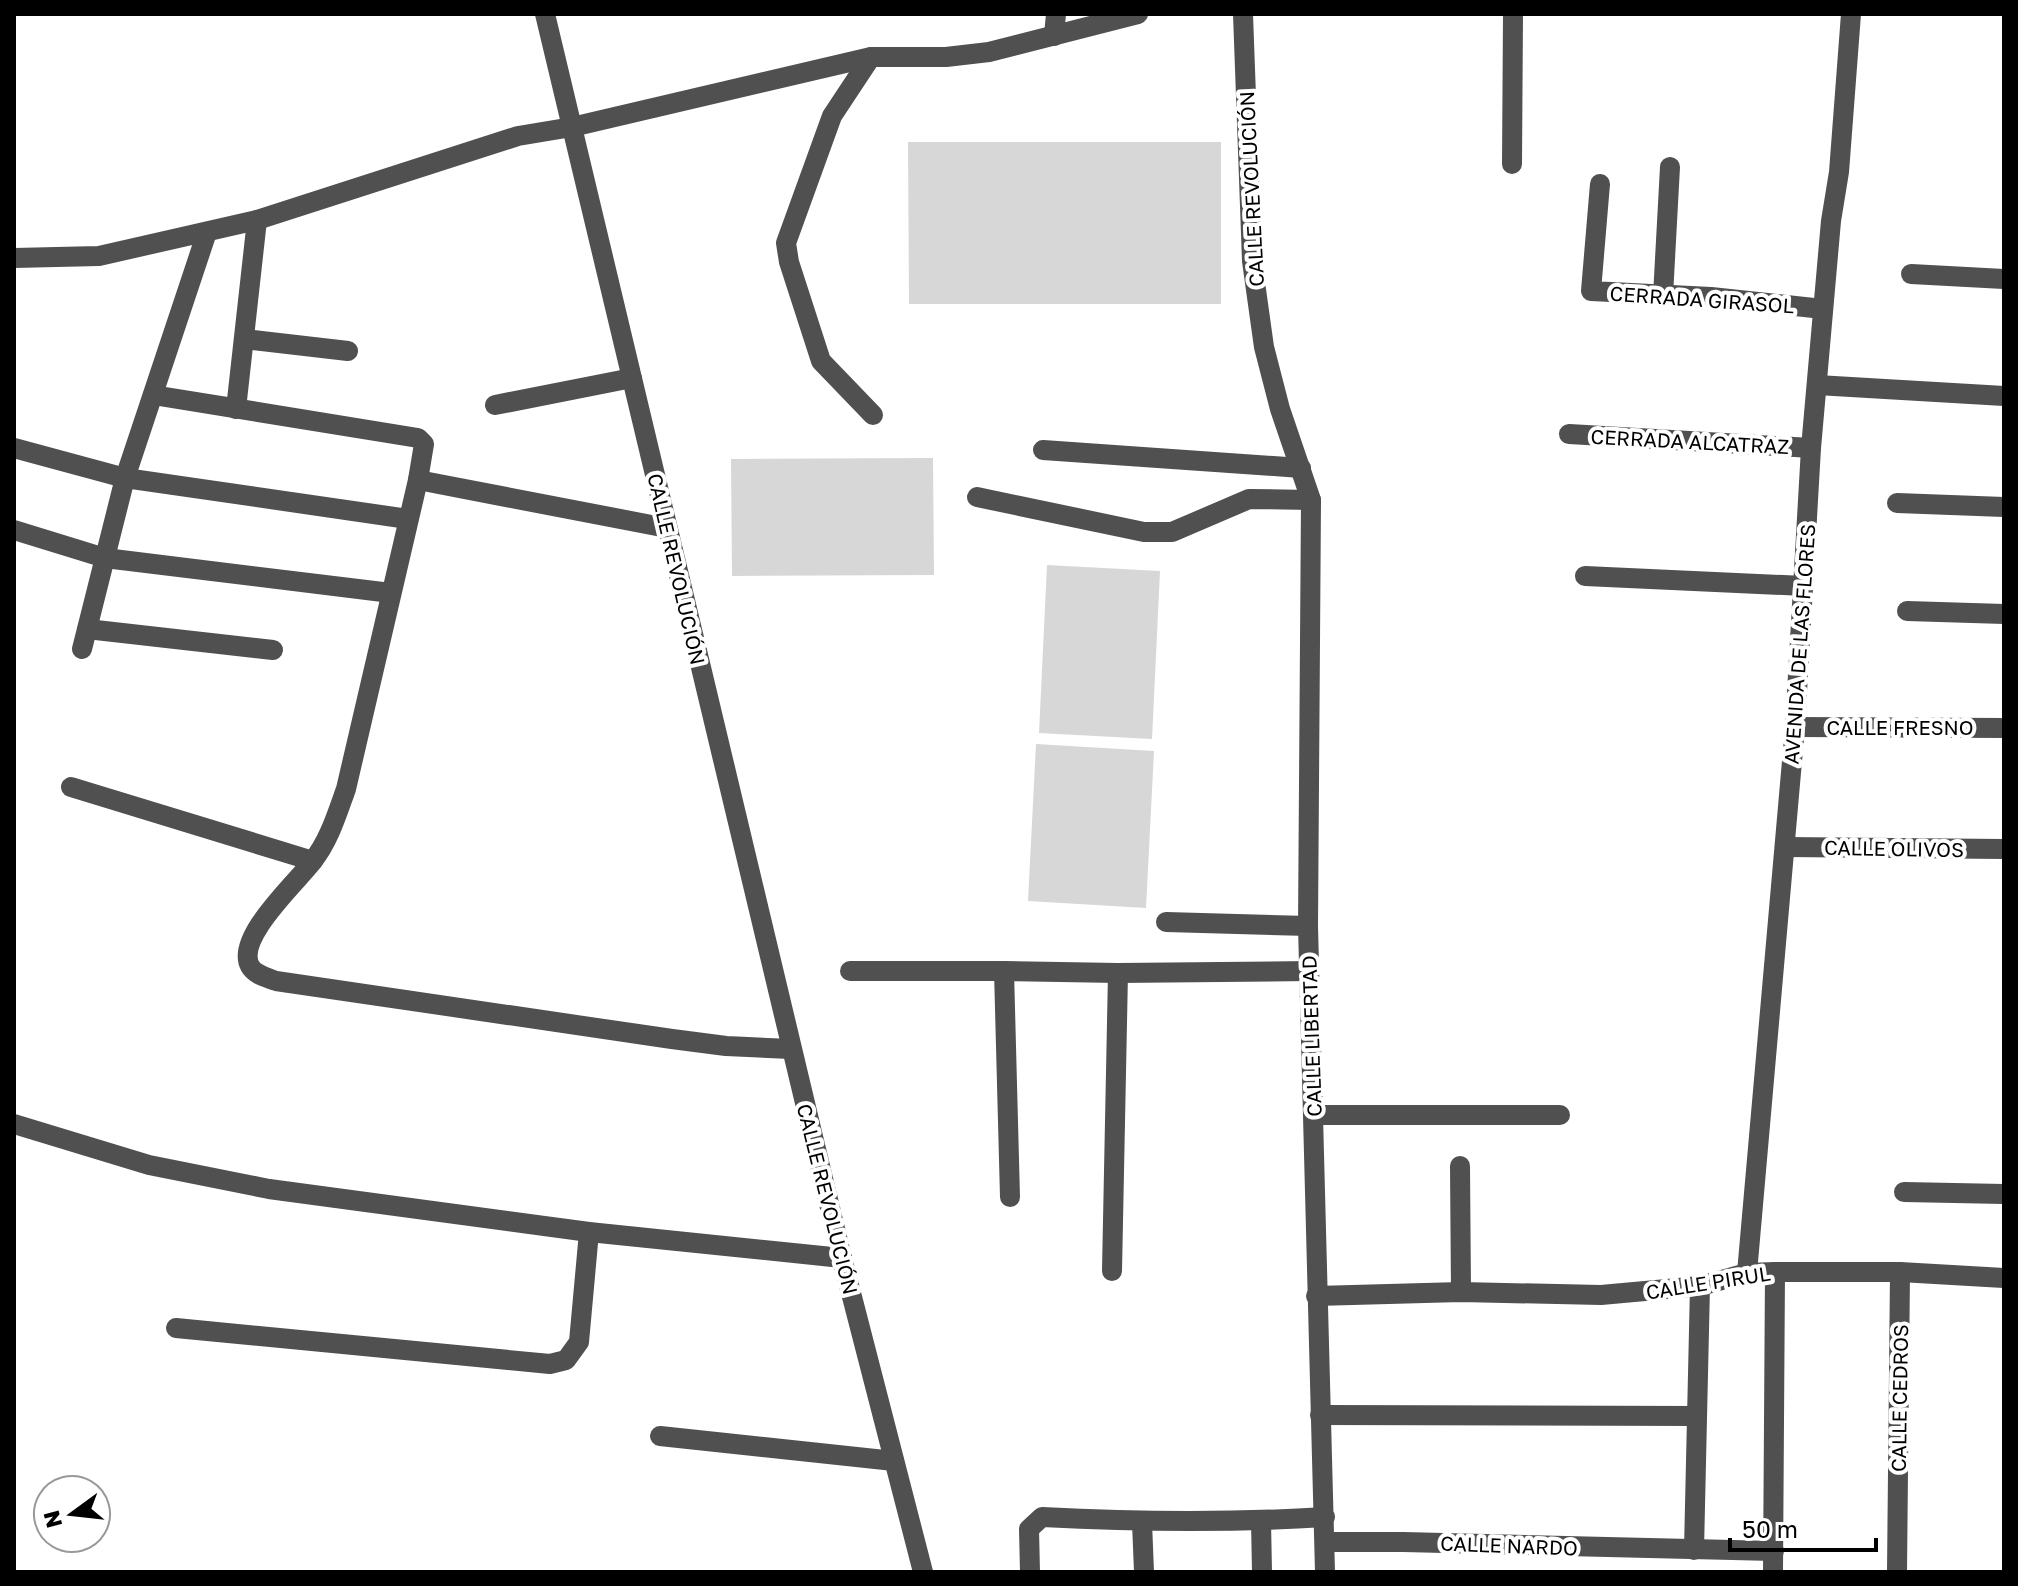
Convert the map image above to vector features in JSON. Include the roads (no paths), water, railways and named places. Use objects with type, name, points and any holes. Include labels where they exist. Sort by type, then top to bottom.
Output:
[{"type":"street","name":"CALLE REVOLUCIÓN","points":[[545,14],[791,1049],[923,1572]]},
{"type":"street","points":[[1054,36],[1056,14]]},
{"type":"street","points":[[14,258],[99,256],[257,220],[415,171],[493,142],[572,127],[871,57],[946,57],[989,52],[1138,14]]},
{"type":"street","name":"CALLE REVOLUCIÓN","points":[[1243,14],[1252,261],[1264,347],[1280,409],[1311,500]]},
{"type":"street","points":[[1512,164],[1513,14]]},
{"type":"street","name":"AVENIDA DE LAS FLORES","points":[[1747,1273],[1795,727],[1811,448],[1839,172],[1851,14]]},
{"type":"street","points":[[871,57],[832,116],[786,243],[789,262],[821,361],[873,415]]},
{"type":"street","points":[[1663,296],[1670,167]]},
{"type":"street","name":"CERRADA GIRASOL","points":[[1600,184],[1591,291],[1711,297],[1823,309]]},
{"type":"street","points":[[236,409],[257,220]]},
{"type":"street","points":[[207,232],[125,478],[85,639],[273,650]]},
{"type":"street","points":[[1911,274],[2004,279]]},
{"type":"street","points":[[244,339],[348,351]]},
{"type":"street","points":[[495,405],[632,378]]},
{"type":"street","points":[[1817,385],[2004,396]]},
{"type":"street","points":[[153,395],[418,438],[424,444],[346,789],[336,818],[313,861],[257,928],[247,956],[249,965],[257,974],[291,983],[672,1039],[726,1046],[791,1049]]},
{"type":"street","name":"CERRADA ALCATRAZ","points":[[1569,434],[1811,448]]},
{"type":"street","points":[[14,448],[125,478],[408,519]]},
{"type":"street","points":[[1043,450],[1301,468]]},
{"type":"street","points":[[418,480],[667,528]]},
{"type":"street","points":[[977,497],[1144,532],[1172,532],[1249,499],[1311,500]]},
{"type":"street","name":"CALLE LIBERTAD","points":[[1311,500],[1308,926],[1325,1572]]},
{"type":"street","points":[[1897,503],[2004,507]]},
{"type":"street","points":[[14,530],[105,558],[391,593]]},
{"type":"street","points":[[1585,576],[1804,586]]},
{"type":"street","points":[[1907,611],[2004,614]]},
{"type":"street","name":"CALLE FRESNO","points":[[1795,727],[2004,728]]},
{"type":"street","points":[[71,787],[313,861]]},
{"type":"street","name":"CALLE OLIVOS","points":[[1785,847],[2004,849]]},
{"type":"street","points":[[1166,922],[1308,926]]},
{"type":"street","points":[[850,971],[1309,971]]},
{"type":"street","points":[[1004,971],[1010,1197]]},
{"type":"street","points":[[1112,1271],[1118,973]]},
{"type":"street","points":[[1313,1115],[1560,1115]]},
{"type":"street","points":[[14,1124],[149,1165],[269,1189],[589,1232],[842,1258]]},
{"type":"street","points":[[1460,1166],[1461,1292]]},
{"type":"street","points":[[1904,1192],[2004,1194]]},
{"type":"street","points":[[176,1328],[550,1364],[566,1360],[579,1342],[589,1232]]},
{"type":"street","points":[[1773,1572],[1775,1272]]},
{"type":"street","name":"CALLE PIRUL","points":[[1316,1296],[1461,1292],[1601,1295],[1700,1286],[1747,1273],[1775,1272],[1900,1272],[2004,1278]]},
{"type":"street","name":"CALLE CEDROS","points":[[1897,1572],[1900,1272]]},
{"type":"street","points":[[1694,1550],[1700,1286]]},
{"type":"street","points":[[1320,1415],[1697,1416]]},
{"type":"street","points":[[660,1436],[894,1461]]},
{"type":"street","points":[[1030,1572],[1029,1529],[1042,1517],[1142,1522],[1325,1517]]},
{"type":"street","points":[[1261,1521],[1262,1572]]},
{"type":"street","points":[[1142,1522],[1144,1572]]},
{"type":"street","name":"CALLE NARDO","points":[[1325,1542],[1774,1551]]}]
